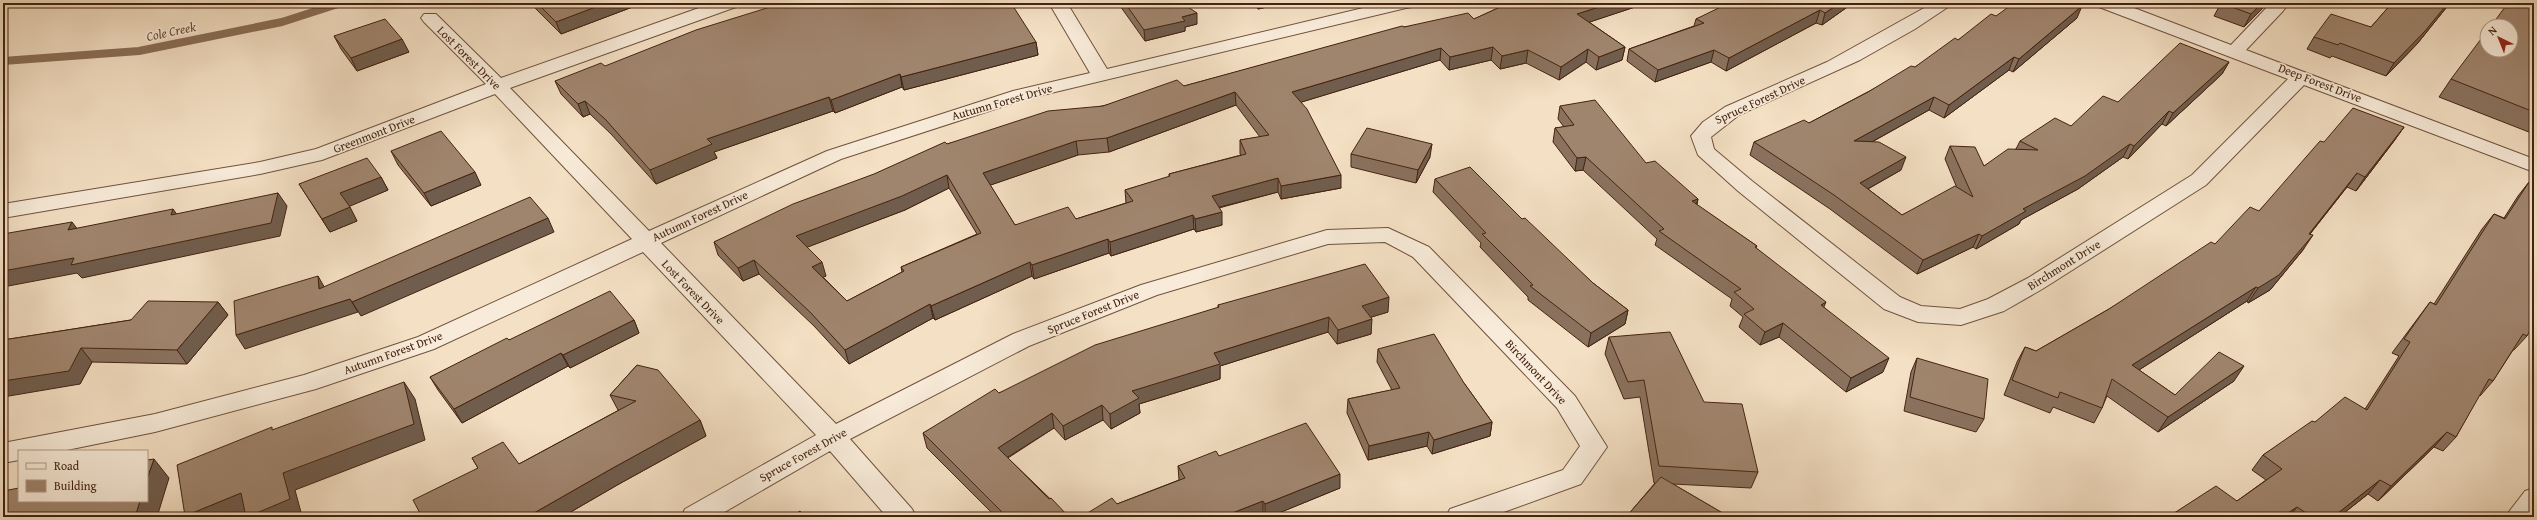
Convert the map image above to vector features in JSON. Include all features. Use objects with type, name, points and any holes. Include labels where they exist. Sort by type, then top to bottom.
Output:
[{"type":"street","name":"Greenmont Drive","points":[[3,211],[260,168],[322,154],[498,86],[730,3]]},
{"type":"street","points":[[1058,3],[1101,75]]},
{"type":"street","name":"Autumn Forest Drive","points":[[18,450],[154,423],[307,383],[426,343],[644,241],[834,155],[1020,94],[1377,6],[1406,3]]},
{"type":"street","name":"Spruce Forest Drive","points":[[1800,230],[1706,152],[1701,136],[1711,123],[1740,107],[1795,85],[1895,36],[1945,3]]},
{"type":"street","name":"Deep Forest Drive","points":[[2105,3],[2302,76],[2534,166]]},
{"type":"street","points":[[2235,51],[2277,7]]},
{"type":"street","name":"Lost Forest Drive","points":[[430,18],[498,86],[644,241],[833,437],[903,517]]},
{"type":"street","name":"Birchmont Drive","points":[[1800,230],[1892,303],[1918,314],[1961,317],[1996,305],[2036,283],[2199,180],[2302,76]]},
{"type":"street","name":"Spruce Forest Drive","points":[[694,517],[833,437],[1021,340],[1148,290],[1327,237],[1388,235],[1421,252],[1494,328]]},
{"type":"street","name":"Birchmont Drive","points":[[1459,517],[1572,477],[1594,447],[1566,402],[1494,328]]},
{"type":"street","name":"Autumn Forest Drive","points":[[3,453],[18,450]]},
{"type":"street","points":[[2518,517],[2534,498]]},
{"type":"building","points":[[537,3],[606,3],[556,22]]},
{"type":"building","points":[[783,3],[1011,3],[1036,42],[901,77],[900,74],[831,100],[829,97],[707,139],[712,144],[650,170],[606,120],[585,101],[578,104],[555,81],[601,63],[605,66],[696,30]]},
{"type":"building","points":[[1125,3],[1182,3],[1197,13],[1182,17],[1185,21],[1144,30]]},
{"type":"building","points":[[1509,3],[1611,3],[1577,14],[1625,47],[1599,57],[1588,49],[1561,67],[1528,50],[1502,56],[1493,47],[1450,57],[1441,48],[1292,92],[1307,109],[1341,175],[1281,186],[1278,178],[1212,196],[1222,212],[1195,219],[1193,215],[1110,242],[1108,239],[1032,265],[1030,262],[931,306],[930,304],[845,350],[810,312],[754,260],[738,268],[714,242],[793,204],[874,174],[945,142],[947,144],[1048,111],[1103,106],[1177,80],[1184,86],[1402,26],[1404,27],[1468,13],[1474,19]],"holes":[[[1235,92],[1269,135],[1240,140],[1246,154],[1169,174],[1170,176],[1125,190],[1133,201],[1076,219],[1068,207],[1015,225],[983,173],[1076,141],[1107,138]],[[947,175],[981,233],[901,267],[904,271],[847,301],[812,267],[822,262],[796,236],[902,196]]]},
{"type":"building","points":[[1729,3],[1736,5],[1740,3],[1840,3],[1825,13],[1820,10],[1729,58],[1714,50],[1658,70],[1629,49],[1704,23],[1696,19]]},
{"type":"building","points":[[2014,3],[2074,3],[2082,6],[2019,59],[2014,57],[1949,105],[1934,97],[1854,141],[1879,142],[1906,157],[1860,183],[1902,215],[1955,186],[1973,197],[1950,146],[1975,147],[1984,166],[2008,149],[2038,150],[2020,141],[2055,118],[2071,126],[2103,96],[2118,102],[2180,43],[2229,62],[2173,113],[2169,111],[2134,146],[2130,144],[2085,176],[2023,209],[2026,211],[1982,236],[1979,234],[1923,260],[1834,195],[1754,142],[1804,120],[1809,123],[1868,92],[1911,66],[1915,67],[1955,38],[1958,40],[1991,14],[1996,16]]},
{"type":"building","points":[[2221,3],[2262,3],[2251,14]]},
{"type":"building","points":[[2392,3],[2448,3],[2425,31],[2394,63],[2340,43],[2338,45],[2314,37],[2331,14],[2371,27]]},
{"type":"building","points":[[2508,3],[2534,3],[2534,112],[2451,79],[2479,42],[2479,58],[2519,58],[2519,18],[2497,18]]},
{"type":"building","points":[[385,19],[402,39],[351,58],[334,36]]},
{"type":"building","points":[[1595,100],[1646,163],[1655,161],[1698,199],[1692,201],[1757,246],[1755,247],[1826,302],[1821,305],[1889,358],[1851,378],[1783,323],[1765,332],[1744,314],[1754,309],[1734,292],[1741,289],[1659,231],[1664,229],[1586,157],[1577,158],[1555,128],[1574,125],[1560,106]]},
{"type":"building","points":[[2353,108],[2404,127],[2365,177],[2357,173],[2309,234],[2313,235],[2279,275],[2258,288],[2256,287],[2132,365],[2175,395],[2219,352],[2244,366],[2168,417],[2112,379],[2102,408],[2060,392],[2058,398],[2012,380],[2025,347],[2036,351],[2109,309],[2211,242],[2215,244],[2250,207],[2259,211],[2320,141],[2324,142]]},
{"type":"building","points":[[1367,128],[1432,144],[1418,170],[1351,154]]},
{"type":"building","points":[[441,131],[475,172],[424,193],[391,151]]},
{"type":"building","points":[[367,158],[381,177],[340,193],[350,207],[322,219],[299,184]]},
{"type":"building","points":[[1470,167],[1522,219],[1525,218],[1593,283],[1628,310],[1591,333],[1530,286],[1533,285],[1482,234],[1486,233],[1435,179]]},
{"type":"building","points":[[2529,182],[2534,184],[2534,323],[2527,336],[2523,334],[2493,381],[2489,379],[2456,437],[2447,432],[2391,486],[2380,480],[2333,517],[2312,517],[2297,507],[2282,517],[2168,517],[2216,486],[2237,501],[2282,469],[2263,455],[2312,421],[2315,422],[2345,397],[2367,410],[2410,342],[2404,339],[2430,302],[2436,305],[2494,214],[2505,219]]},
{"type":"building","points":[[278,193],[271,223],[71,265],[74,258],[3,271],[3,234],[72,222],[68,230],[173,209],[171,215]]},
{"type":"building","points":[[530,197],[548,218],[352,302],[350,299],[236,335],[234,301],[318,276],[319,289]]},
{"type":"building","points":[[1365,264],[1389,297],[1362,306],[1372,319],[1338,330],[1329,317],[1214,353],[1220,364],[1132,391],[1139,398],[1110,414],[1102,405],[1063,426],[1052,413],[998,448],[1069,517],[1006,517],[923,433],[995,389],[999,393],[1095,345],[1219,307],[1218,305]]},
{"type":"building","points":[[610,291],[634,320],[563,355],[561,353],[454,409],[430,377],[507,338],[509,340]]},
{"type":"building","points":[[148,301],[218,302],[177,350],[81,348],[69,371],[3,381],[3,340],[131,320]]},
{"type":"building","points":[[1670,332],[1704,402],[1742,404],[1758,472],[1659,466],[1644,380],[1628,382],[1609,337]]},
{"type":"building","points":[[1434,334],[1464,383],[1492,422],[1434,440],[1429,432],[1369,446],[1348,399],[1400,388],[1378,349]]},
{"type":"building","points":[[1917,358],[1988,379],[1984,419],[1910,397]]},
{"type":"building","points":[[637,365],[658,370],[700,420],[527,517],[422,517],[413,500],[478,468],[472,458],[503,442],[519,464],[636,401],[610,395]]},
{"type":"building","points":[[404,382],[414,424],[283,473],[290,499],[247,517],[241,493],[185,516],[177,465],[272,427],[272,430]]},
{"type":"building","points":[[1306,423],[1340,474],[1265,504],[1263,501],[1222,517],[1081,517],[1112,498],[1117,504],[1185,478],[1178,466],[1216,451],[1219,456]]},
{"type":"building","points":[[154,459],[148,476],[148,460]]},
{"type":"building","points":[[1661,477],[1726,515],[1724,517],[1626,517]]},
{"type":"building","points":[[18,488],[18,502],[140,502],[135,517],[3,517],[3,491]]},
{"type":"building","points":[[800,511],[806,517],[790,517]]},
{"type":"waterway","name":"Cole Creek","points":[[3,61],[139,51],[282,22],[341,3]]}]
